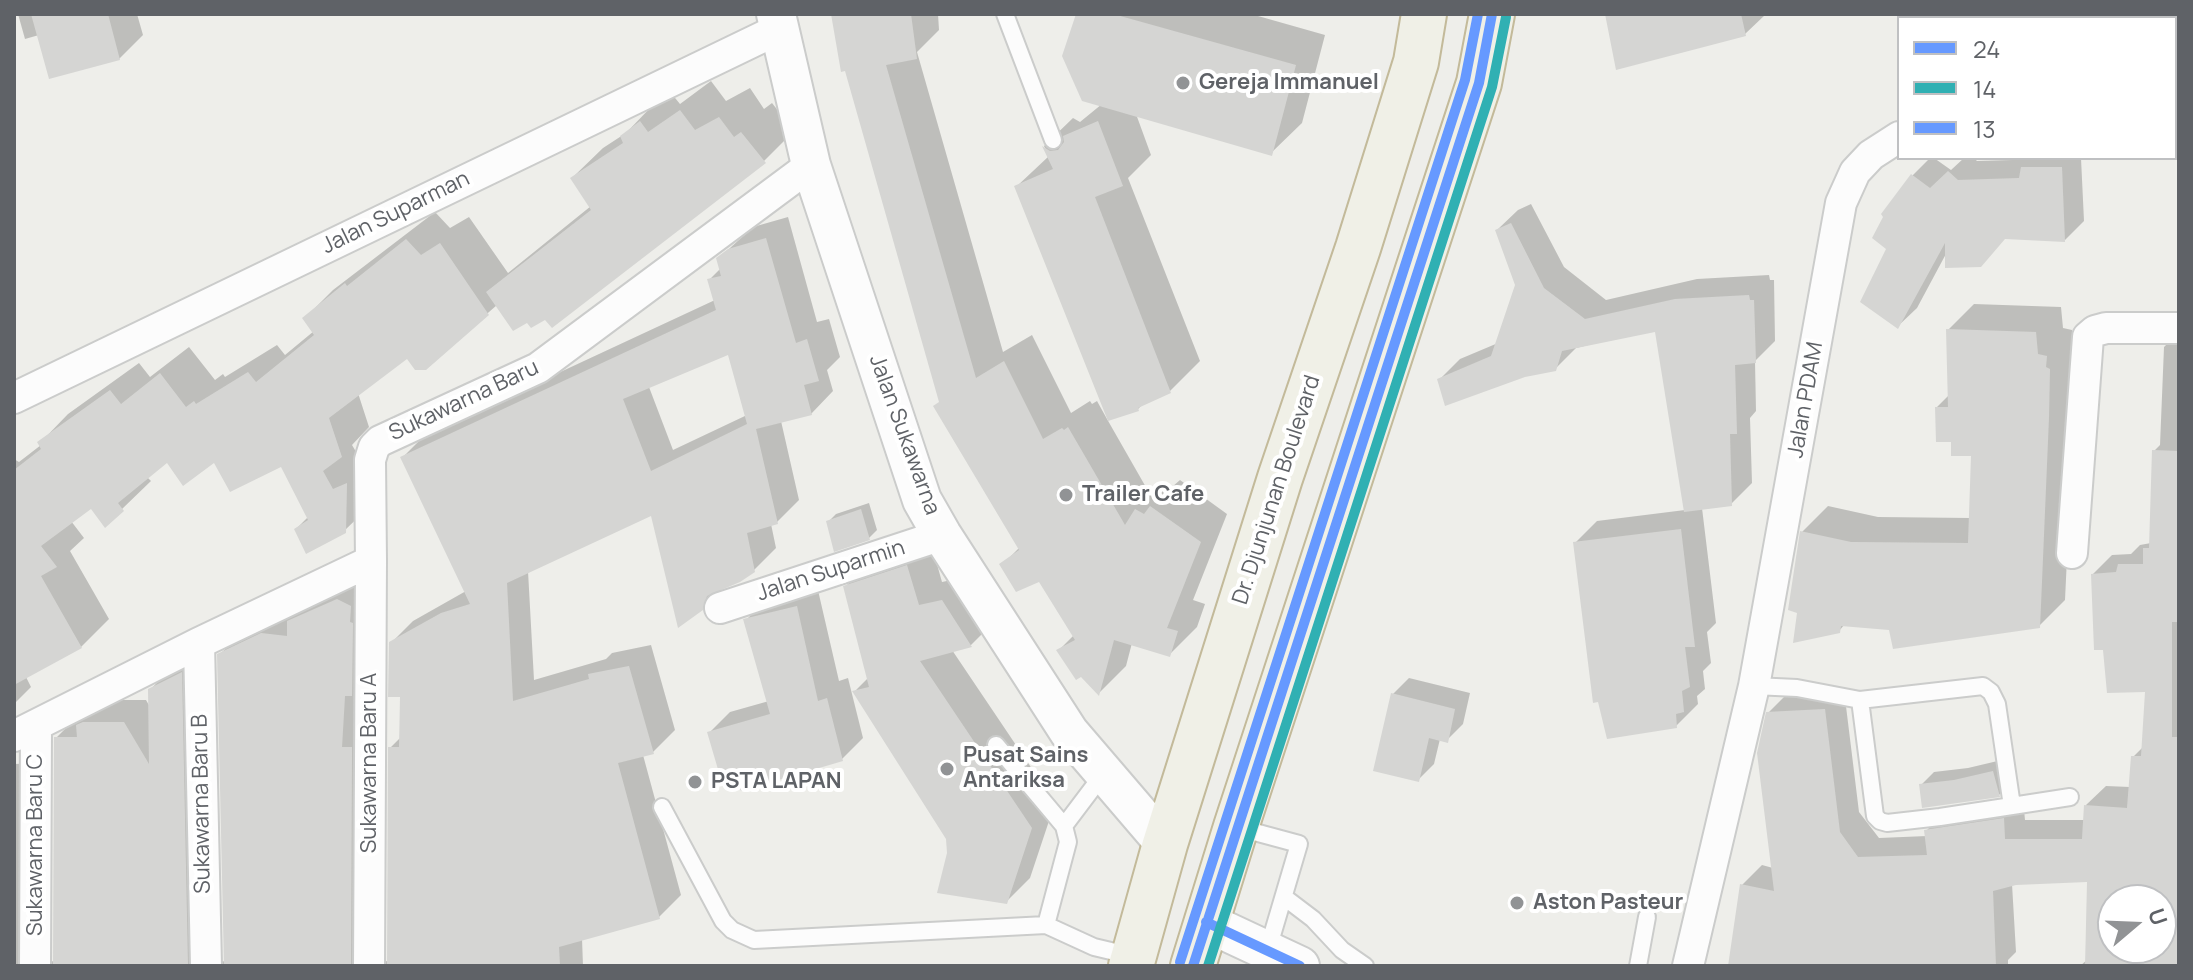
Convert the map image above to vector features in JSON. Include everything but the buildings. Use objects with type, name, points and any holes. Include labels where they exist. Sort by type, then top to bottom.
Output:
[{"type":"highway","name":"Dr. Djunjunan Boulevard","points":[[1132,961],[1165,844],[1280,478],[1358,248],[1416,62],[1424,14]]},
{"type":"highway","points":[[1193,966],[1479,83],[1492,14]]},
{"type":"street","name":"Jalan Sukawarna","points":[[777,21],[811,165],[922,500],[1069,732],[1165,844]]},
{"type":"street","name":"Jalan Suparman","points":[[14,398],[777,21]]},
{"type":"street","name":"Jalan PDAM","points":[[1688,966],[1754,686],[1841,203],[1855,172],[1871,155],[1897,138]]},
{"type":"street","name":"Sukawarna Baru","points":[[371,561],[370,460],[374,447],[380,441],[538,368],[811,165]]},
{"type":"street","points":[[2072,553],[2088,337],[2106,328],[2179,328]]},
{"type":"street","name":"Jalan Suparmin","points":[[720,608],[942,535]]},
{"type":"street","points":[[25,730],[371,561]]},
{"type":"street","name":"Sukawarna Baru A","points":[[369,966],[371,561]]},
{"type":"street","name":"Sukawarna Baru B","points":[[199,643],[206,966]]},
{"type":"street","name":"Sukawarna Baru C","points":[[25,730],[35,966]]},
{"type":"street","points":[[1206,922],[1284,958]]},
{"type":"lane","points":[[1005,14],[1053,140]]},
{"type":"lane","points":[[1754,686],[1797,688],[1860,700],[1983,686],[1991,692],[1997,704],[2012,806]]},
{"type":"lane","points":[[1860,700],[1875,816],[1880,821],[1900,822],[2070,797]]},
{"type":"lane","points":[[996,745],[1064,826],[1068,842],[1046,925]]},
{"type":"lane","points":[[1064,826],[1104,772]]},
{"type":"lane","points":[[662,807],[723,921],[732,930],[754,940],[1046,925],[1132,961]]},
{"type":"lane","points":[[1236,827],[1299,844],[1284,897],[1284,958]]},
{"type":"lane","points":[[1284,897],[1313,919],[1342,950],[1365,966]]},
{"type":"lane","points":[[1638,966],[1647,917]]},
{"type":"transit line","name":"13","points":[[1180,962],[1465,80],[1478,14]]},
{"type":"transit line","name":"24","points":[[1193,966],[1479,83],[1492,14]]},
{"type":"transit line","name":"14","points":[[1208,966],[1492,87],[1506,17]]},
{"type":"transit line","name":"24","points":[[1206,922],[1300,966]]},
{"type":"place","name":"Gereja Immanuel","points":[[1183,83]]},
{"type":"place","name":"Trailer Cafe","points":[[1066,495]]},
{"type":"place","name":"Pusat Sains Antariksa","points":[[947,769]]},
{"type":"place","name":"PSTA LAPAN","points":[[695,782]]},
{"type":"place","name":"Aston Pasteur","points":[[1517,903]]}]
